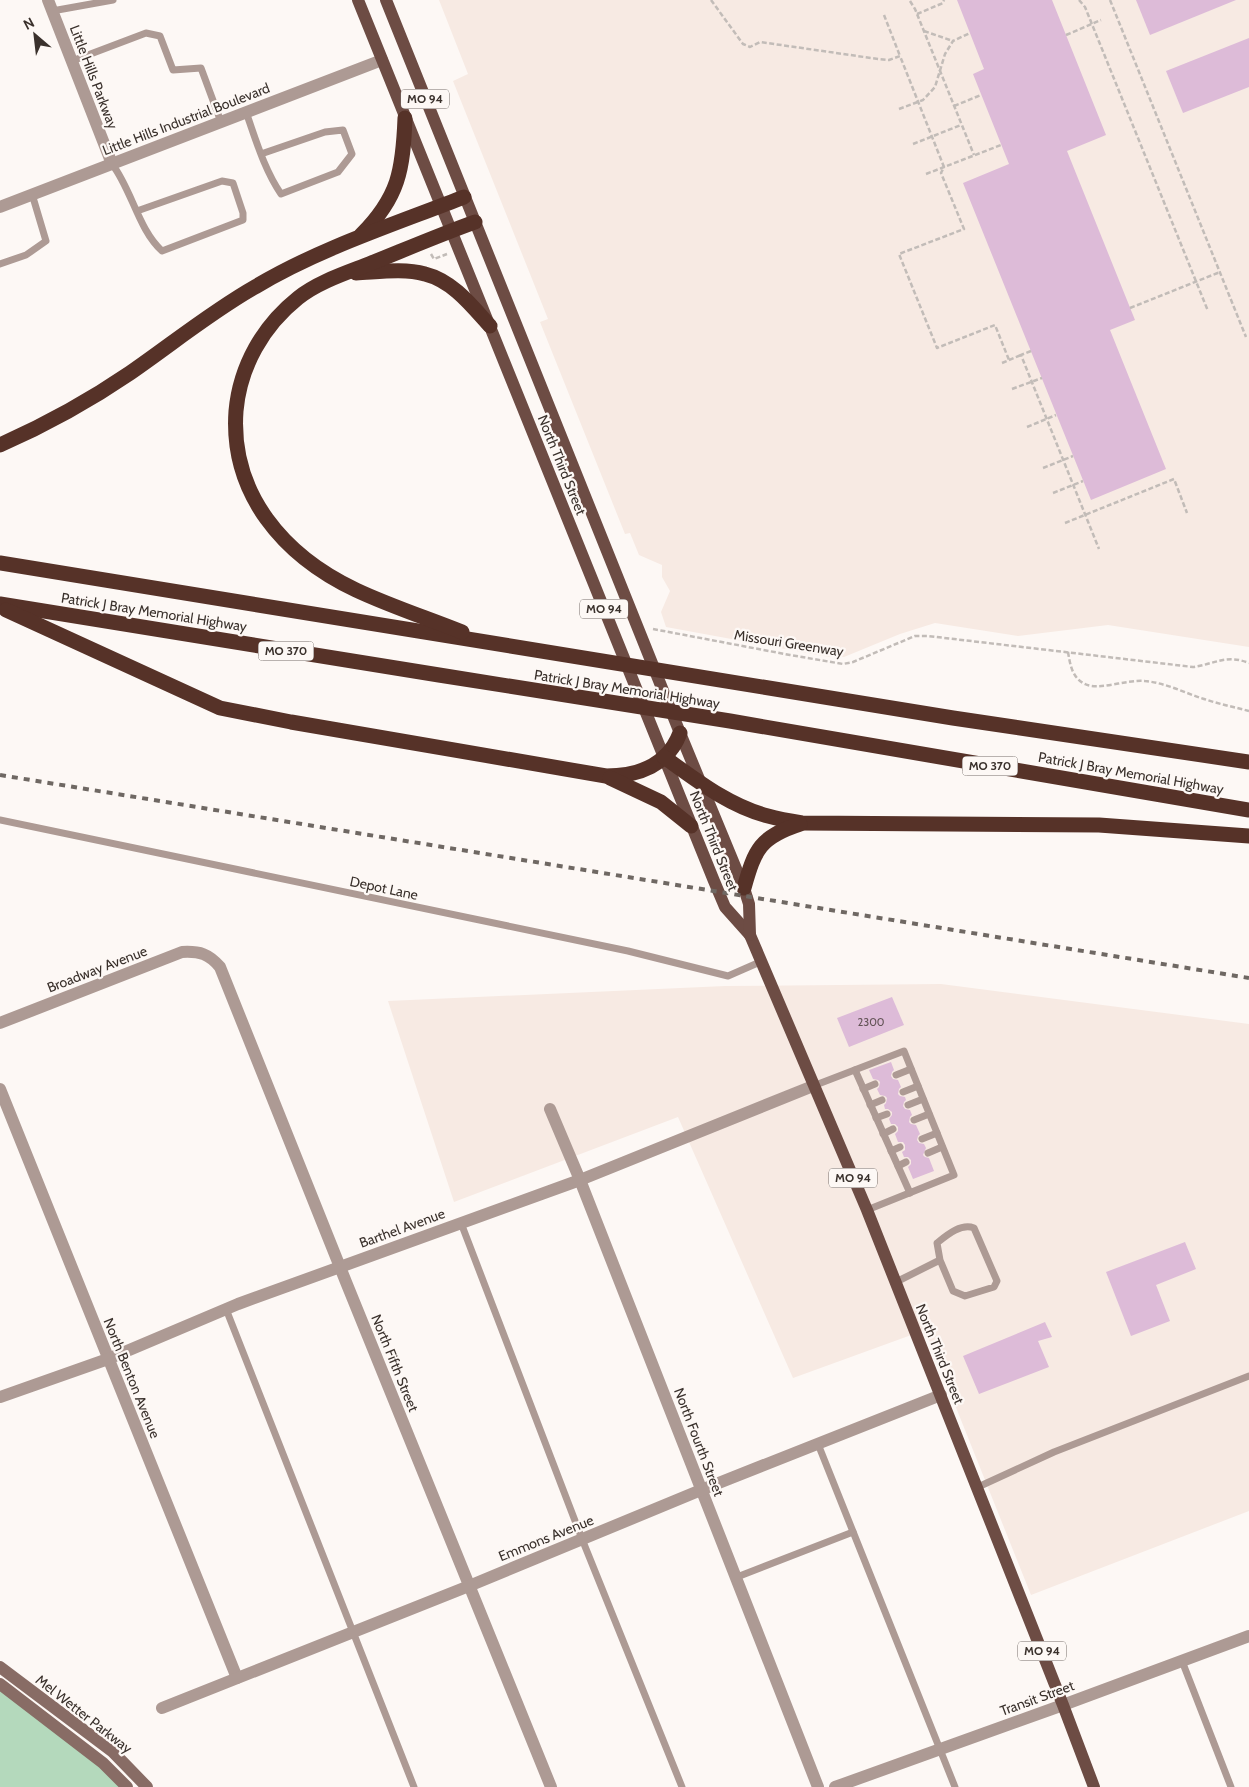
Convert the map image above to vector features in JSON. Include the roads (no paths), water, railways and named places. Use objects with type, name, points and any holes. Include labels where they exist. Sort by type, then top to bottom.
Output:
[{"type":"highway","points":[[356,240],[376,220],[395,191],[404,152],[405,118]]},
{"type":"highway","points":[[0,445],[89,400],[130,374],[201,321],[257,286],[292,268],[356,240],[464,197]]},
{"type":"highway","points":[[474,222],[345,274],[299,297],[279,316],[259,340],[245,368],[238,394],[235,423],[237,448],[244,476],[254,500],[270,525],[307,560],[332,577],[357,590],[489,642]]},
{"type":"highway","points":[[345,274],[408,272],[425,274],[453,288],[490,326]]},
{"type":"highway","name":"Patrick J Bray Memorial Highway","points":[[0,563],[898,709],[1249,762]]},
{"type":"highway","points":[[0,605],[220,708],[291,722],[606,776],[634,774],[646,769],[664,757],[676,742],[680,732]]},
{"type":"highway","name":"Patrick J Bray Memorial Highway","points":[[0,605],[730,721],[1249,810]]},
{"type":"highway","points":[[664,757],[733,803],[766,816],[802,824],[1099,826],[1249,836]]},
{"type":"highway","points":[[606,776],[660,802],[690,826]]},
{"type":"highway","points":[[744,888],[751,863],[764,842],[778,832],[802,824]]},
{"type":"main road","name":"North Third Street","points":[[358,0],[664,757],[690,826],[725,907],[750,936]]},
{"type":"main road","name":"North Third Street","points":[[386,0],[744,888],[749,904],[750,936],[760,962],[867,1210],[978,1487],[1094,1787]]},
{"type":"main road","name":"Mel Wetter Parkway","points":[[0,1667],[112,1752],[147,1787]]},
{"type":"main road","name":"Mel Wetter Parkway","points":[[0,1684],[103,1763],[128,1787]]},
{"type":"street","name":"Little Hills Parkway","points":[[50,5],[112,164]]},
{"type":"street","name":"Little Hills Industrial Boulevard","points":[[0,207],[382,60]]},
{"type":"street","name":"Broadway Avenue","points":[[0,1023],[182,952],[195,951],[206,954]]},
{"type":"street","name":"North Fifth Street","points":[[206,954],[214,959],[220,967],[551,1787]]},
{"type":"street","name":"Barthel Avenue","points":[[0,1397],[108,1359],[226,1309],[580,1180],[813,1086]]},
{"type":"street","name":"North Benton Avenue","points":[[0,1089],[237,1678]]},
{"type":"street","name":"North Fourth Street","points":[[550,1109],[580,1180],[818,1787]]},
{"type":"street","name":"Emmons Avenue","points":[[162,1708],[941,1395]]},
{"type":"street","name":"Transit Street","points":[[835,1787],[1249,1636]]},
{"type":"lane","points":[[50,5],[113,0]]},
{"type":"lane","points":[[72,61],[146,33],[160,36],[173,70],[201,68],[221,122]]},
{"type":"lane","points":[[246,112],[261,154],[270,178],[281,194],[338,172],[352,154],[343,130],[325,132],[261,154]]},
{"type":"lane","points":[[112,164],[121,176],[137,211],[152,242],[162,251],[243,220],[243,213],[233,183],[222,180],[137,211]]},
{"type":"lane","points":[[0,264],[26,255],[46,241],[32,194]]},
{"type":"lane","name":"Depot Lane","points":[[0,820],[628,951],[728,976],[760,962]]},
{"type":"lane","points":[[813,1086],[904,1051],[954,1175],[867,1210]]},
{"type":"lane","points":[[896,1075],[911,1069]]},
{"type":"lane","points":[[855,1070],[910,1193]]},
{"type":"lane","points":[[863,1089],[875,1084]]},
{"type":"lane","points":[[903,1092],[918,1086]]},
{"type":"lane","points":[[870,1104],[882,1100]]},
{"type":"lane","points":[[908,1105],[923,1100]]},
{"type":"lane","points":[[876,1118],[887,1114]]},
{"type":"lane","points":[[914,1120],[929,1114]]},
{"type":"lane","points":[[884,1134],[893,1129]]},
{"type":"lane","points":[[922,1138],[937,1133]]},
{"type":"lane","points":[[891,1151],[900,1147]]},
{"type":"lane","points":[[928,1154],[942,1147]]},
{"type":"lane","points":[[898,1166],[906,1162]]},
{"type":"lane","points":[[461,1223],[582,1540],[682,1787]]},
{"type":"lane","points":[[969,1226],[974,1228],[997,1281],[994,1288],[965,1296],[953,1291],[940,1260],[937,1243],[950,1232],[969,1226]]},
{"type":"lane","points":[[896,1282],[940,1260]]},
{"type":"lane","points":[[226,1309],[414,1787]]},
{"type":"lane","points":[[978,1487],[1054,1452],[1249,1376]]},
{"type":"lane","points":[[818,1444],[955,1787]]},
{"type":"lane","points":[[736,1577],[853,1532]]},
{"type":"lane","points":[[1182,1661],[1231,1787]]},
{"type":"railway","points":[[0,775],[1249,978]]}]
